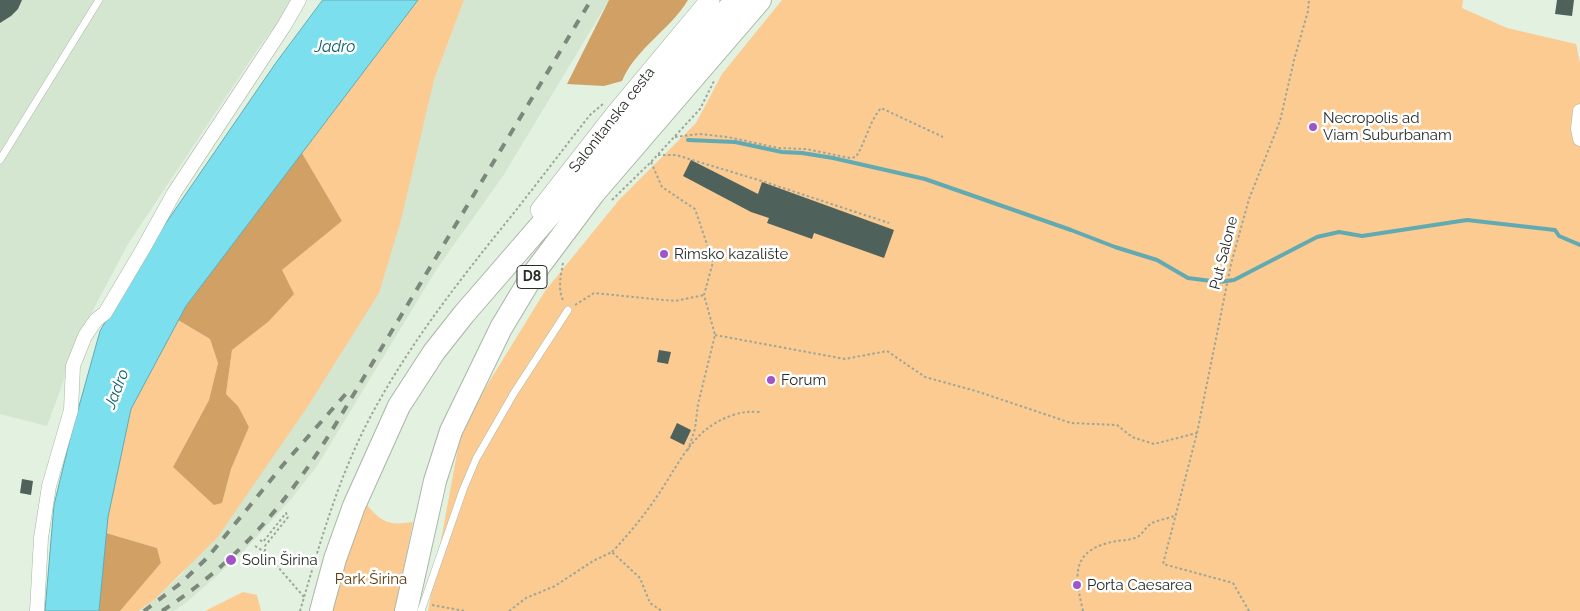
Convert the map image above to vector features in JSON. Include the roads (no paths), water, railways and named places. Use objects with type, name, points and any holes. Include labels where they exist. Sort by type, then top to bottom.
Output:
[{"type":"highway","name":"D8","points":[[313,604],[335,560],[354,506],[399,406],[434,352],[464,314],[736,0]]},
{"type":"highway","name":"D8","points":[[417,608],[435,481],[451,431],[501,328],[534,273],[594,193],[760,0]]},
{"type":"main road","name":"Salonitanska cesta","points":[[525,244],[525,233],[530,222],[628,98],[710,0]]},
{"type":"street","points":[[37,611],[41,538],[49,486],[71,410],[73,366],[85,336],[96,320],[105,313],[174,193],[284,26],[299,0]]},
{"type":"street","points":[[1580,111],[1578,129],[1580,139]]},
{"type":"lane","points":[[0,160],[99,0]]},
{"type":"lane","points":[[417,608],[476,459],[514,393],[568,310]]},
{"type":"water","name":"Jadro","points":[[323,0],[418,0],[186,306],[131,409],[108,517],[99,611],[45,611],[54,505],[100,331],[146,252],[275,64]]},
{"type":"waterway","points":[[688,140],[735,142],[782,152],[833,158],[925,179],[1115,247],[1157,260],[1188,278],[1219,282],[1234,280],[1317,237],[1339,232],[1362,236],[1467,220],[1555,230],[1559,236],[1580,245]]},
{"type":"railway","points":[[162,611],[216,571],[239,550],[281,503],[319,451],[591,0]]},
{"type":"railway","points":[[144,611],[181,583],[208,557],[283,465],[351,388]]},
{"type":"place","name":"Necropolis ad Viam Suburbanam","points":[[1313,127]]},
{"type":"place","name":"Rimsko kazalište","points":[[664,254]]},
{"type":"place","name":"Forum","points":[[771,380]]},
{"type":"place","name":"Solin Širina","points":[[231,560]]},
{"type":"place","name":"Porta Caesarea","points":[[1077,585]]},
{"type":"park label","name":"Park Širina","points":[[371,579]]}]
